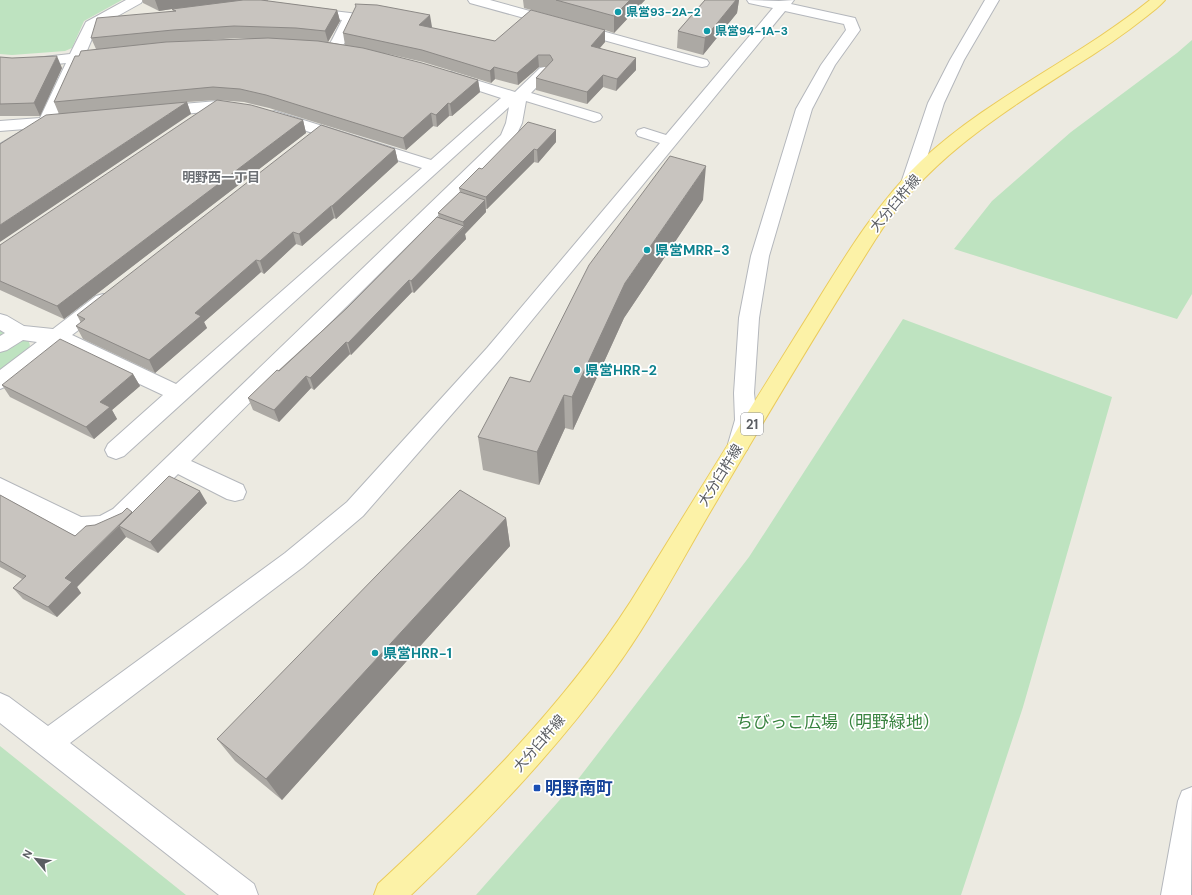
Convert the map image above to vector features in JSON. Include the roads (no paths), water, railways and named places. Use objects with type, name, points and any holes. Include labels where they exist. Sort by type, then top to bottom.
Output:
[{"type":"main road","name":"大分臼杵線","points":[[389,895],[479,809],[519,767],[605,662],[643,604],[852,261],[881,218],[910,183],[956,141],[985,118],[1124,26],[1158,0]]},
{"type":"street","points":[[0,151],[46,123],[91,25],[136,0]]},
{"type":"street","points":[[739,445],[746,420],[744,393],[749,318],[760,256],[804,109],[828,65],[853,30],[850,21],[791,7],[783,3],[754,0]]},
{"type":"street","points":[[910,183],[936,103],[964,47],[992,0]]},
{"type":"street","points":[[481,1],[702,63]]},
{"type":"street","points":[[48,743],[294,560],[355,509],[494,353],[671,141],[783,3]]},
{"type":"street","points":[[291,10],[350,17],[339,41],[327,48],[348,51]]},
{"type":"street","points":[[91,25],[139,20]]},
{"type":"street","points":[[0,63],[18,64],[122,54]]},
{"type":"street","points":[[116,450],[434,166],[545,71]]},
{"type":"street","points":[[441,74],[516,96],[528,97],[594,117]]},
{"type":"street","points":[[0,487],[79,527],[103,525],[121,516],[508,137],[518,110],[516,96]]},
{"type":"street","points":[[141,113],[217,106],[257,111],[434,166]]},
{"type":"street","points":[[190,124],[217,106]]},
{"type":"street","points":[[0,126],[78,119]]},
{"type":"street","points":[[303,145],[322,130]]},
{"type":"street","points":[[644,133],[671,141]]},
{"type":"street","points":[[0,381],[114,292]]},
{"type":"street","points":[[0,321],[20,333],[58,337],[180,394]]},
{"type":"street","points":[[0,345],[20,333]]},
{"type":"street","points":[[175,463],[235,492]]},
{"type":"street","points":[[0,706],[243,895]]},
{"type":"street","points":[[1176,895],[1192,801]]},
{"type":"place","name":"県営93-2A-2","points":[[618,12]]},
{"type":"place","name":"県営94-1A-3","points":[[707,31]]},
{"type":"place","name":"県営MRR-3","points":[[647,250]]},
{"type":"place","name":"県営HRR-2","points":[[577,370]]},
{"type":"place","name":"県営HRR-1","points":[[375,653]]},
{"type":"place","name":"明野南町","points":[[537,788]]},
{"type":"district","name":"明野西一丁目","points":[[221,177]]},
{"type":"park label","name":"ちびっこ広場（明野緑地）","points":[[838,722]]}]
